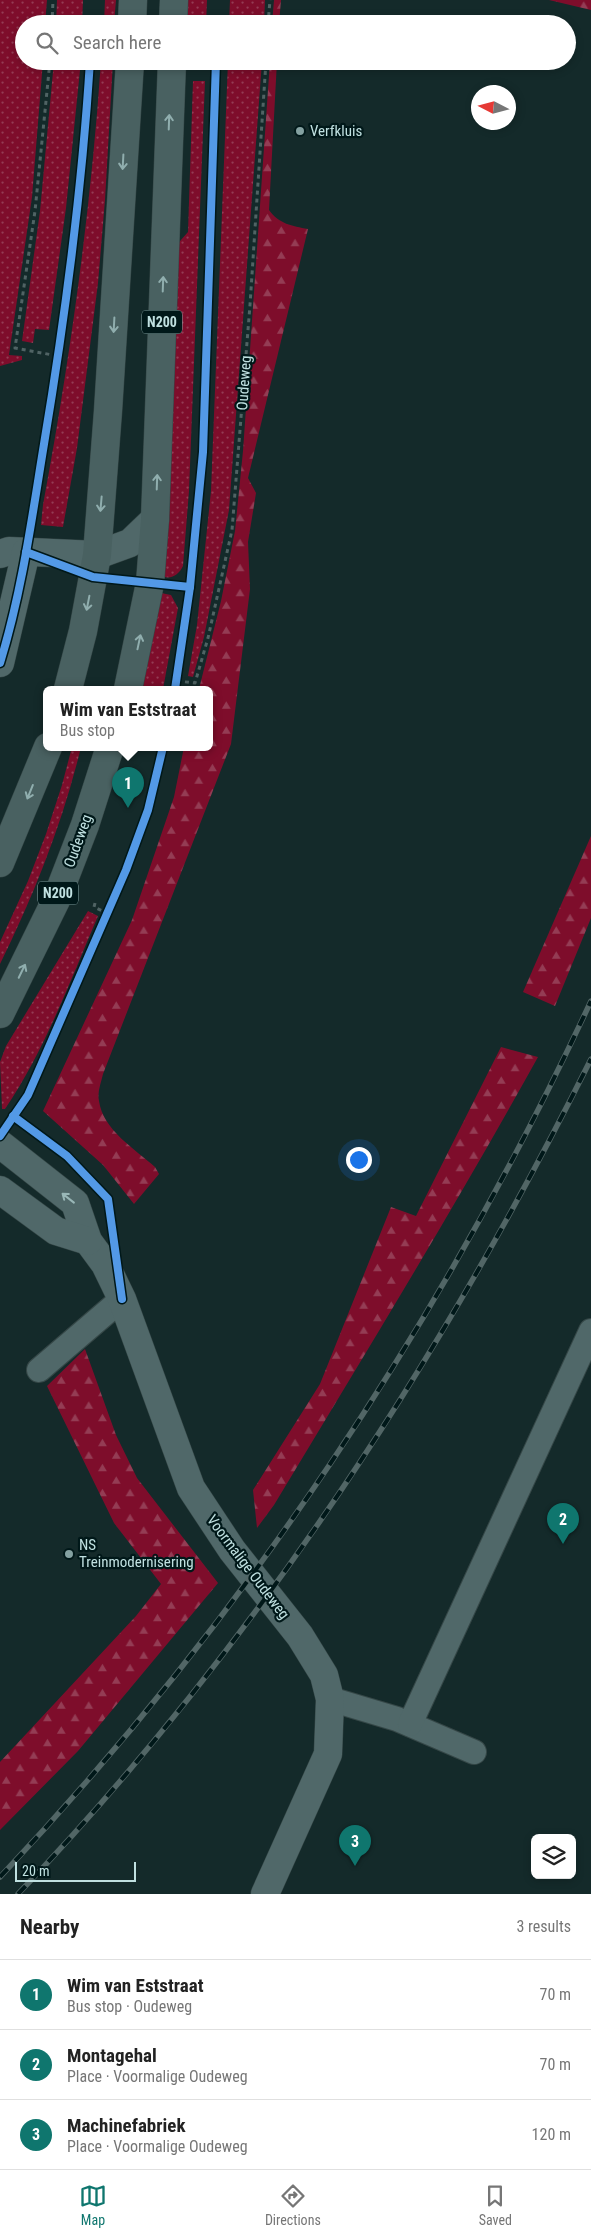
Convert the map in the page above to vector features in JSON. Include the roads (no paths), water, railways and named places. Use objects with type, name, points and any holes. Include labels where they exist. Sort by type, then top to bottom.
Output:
[{"type":"main road","points":[[132,15],[133,0]]},
{"type":"main road","points":[[173,15],[174,0]]},
{"type":"main road","points":[[69,686],[97,555],[129,70]]},
{"type":"main road","name":"N200","points":[[129,686],[150,582],[156,519],[172,70]]},
{"type":"main road","points":[[0,863],[46,751]]},
{"type":"main road","name":"Oudeweg","points":[[0,1014],[56,900],[85,825],[109,751]]},
{"type":"street","points":[[0,663],[13,553],[97,555],[130,543],[156,519]]},
{"type":"street","name":"Voormalige Oudeweg","points":[[0,1144],[76,1203],[88,1241],[105,1264],[122,1299],[191,1488],[232,1550],[300,1636],[324,1675],[330,1699],[328,1754],[265,1894]]},
{"type":"street","points":[[0,1190],[56,1231],[88,1241]]},
{"type":"lane","points":[[39,1370],[122,1299]]},
{"type":"lane","points":[[410,1724],[591,1331]]},
{"type":"lane","points":[[330,1699],[410,1724],[474,1752]]},
{"type":"railway","points":[[0,1877],[89,1779],[174,1677],[254,1572],[331,1463],[403,1351],[470,1237],[533,1120],[591,1001]]},
{"type":"railway","points":[[18,1894],[104,1800],[185,1702],[263,1602],[336,1498],[405,1391],[471,1283],[533,1172],[591,1059]]},
{"type":"place","name":"Verfkluis","points":[[300,131]]},
{"type":"place","name":"Wim van Eststraat","points":[[128,808]]},
{"type":"place","name":"Montagehal","points":[[563,1544]]},
{"type":"place","name":"NS Treinmodernisering","points":[[69,1554]]},
{"type":"place","name":"Machinefabriek","points":[[355,1866]]}]
